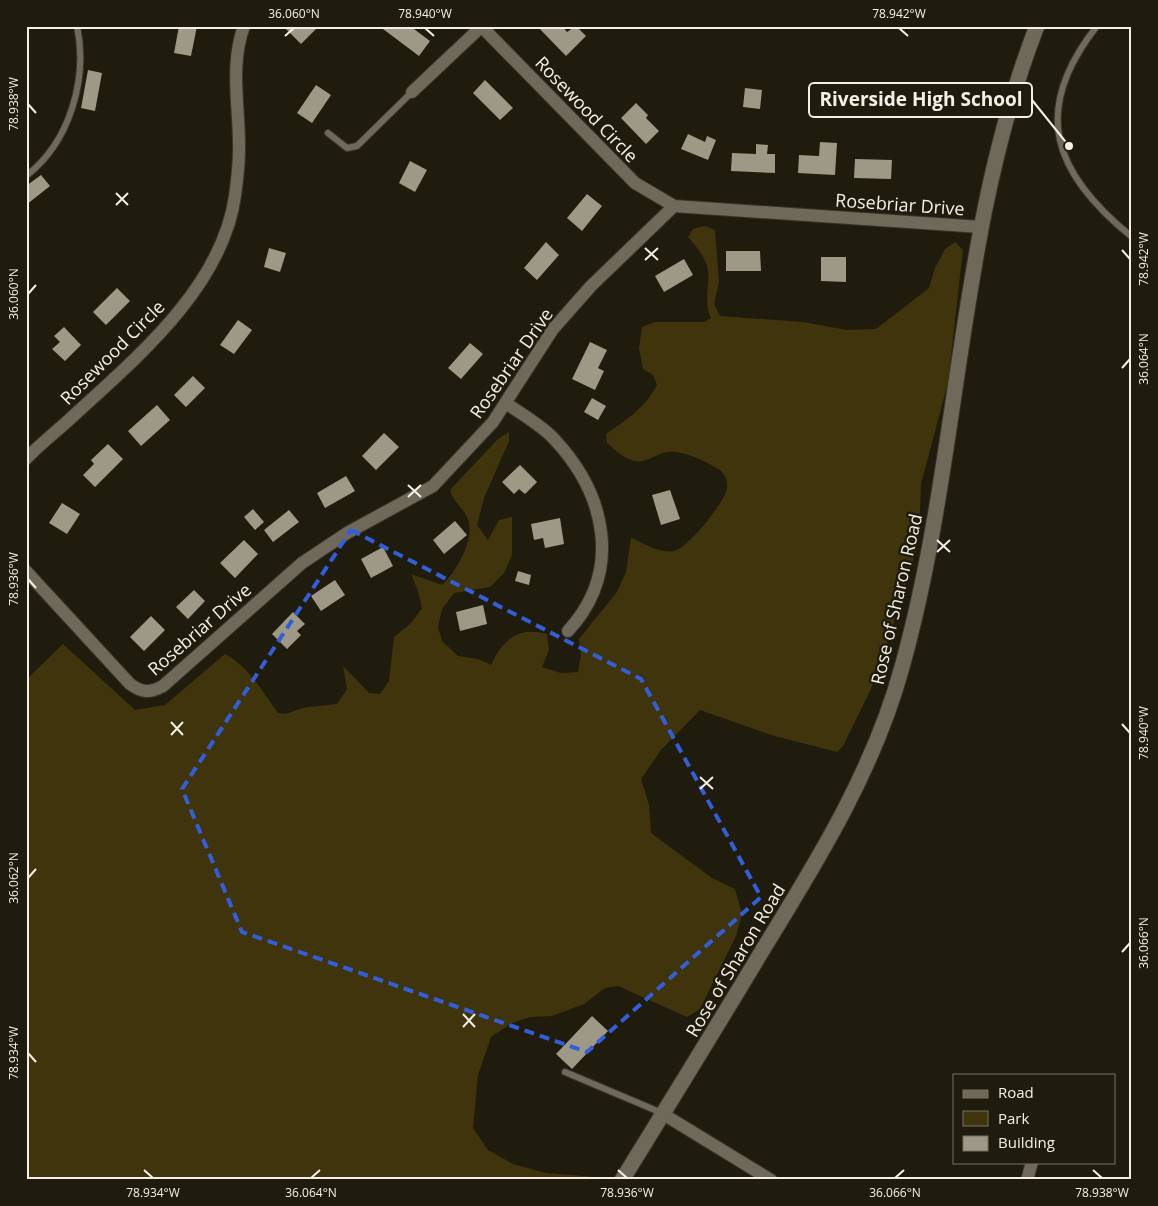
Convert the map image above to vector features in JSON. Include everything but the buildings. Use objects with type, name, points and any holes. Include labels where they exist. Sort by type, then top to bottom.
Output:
[{"type":"street","name":"Rosewood Circle","points":[[26,459],[132,362],[166,328],[204,276],[225,231],[235,198],[239,150],[235,65],[244,26]]},
{"type":"street","name":"Rosewood Circle","points":[[482,26],[635,183],[674,206]]},
{"type":"street","points":[[412,92],[482,26]]},
{"type":"street","name":"Rose of Sharon Road","points":[[622,1180],[834,833],[866,767],[892,701],[913,625],[935,512],[981,227],[1004,121],[1037,26]]},
{"type":"street","name":"Rosebriar Drive","points":[[26,571],[130,684],[146,692],[153,692],[173,679],[287,574],[317,552],[433,486],[478,439],[506,403],[553,329],[591,286],[674,206],[981,227]]},
{"type":"street","points":[[506,403],[548,434],[572,461],[589,490],[603,533],[603,550],[595,588],[580,618],[568,631]]},
{"type":"street","points":[[663,1114],[771,1180]]},
{"type":"street","points":[[1027,1180],[1031,1164]]},
{"type":"lane","points":[[26,176],[51,152],[63,130],[72,106],[80,79],[78,26]]},
{"type":"lane","points":[[1097,26],[1085,41],[1067,75],[1058,103],[1057,134],[1066,158],[1082,186],[1102,211],[1132,237]]},
{"type":"lane","points":[[328,133],[347,148],[357,146],[412,92]]},
{"type":"lane","points":[[565,1072],[663,1114]]},
{"type":"highlighted area","points":[[351,530],[641,679],[761,897],[587,1052],[242,932],[182,789]]},
{"type":"green space","points":[[705,226],[715,230],[719,282],[714,304],[720,316],[803,322],[847,330],[876,329],[929,288],[935,268],[945,249],[955,242],[963,250],[948,382],[921,484],[919,540],[899,607],[871,689],[843,746],[837,752],[771,735],[700,710],[661,750],[641,779],[649,805],[651,833],[712,878],[735,889],[742,914],[736,936],[700,1009],[687,1017],[618,986],[605,988],[584,1004],[552,1016],[530,1017],[512,1023],[491,1037],[478,1075],[473,1128],[488,1150],[513,1164],[546,1173],[596,1177],[594,1180],[26,1180],[26,680],[63,644],[135,710],[165,705],[225,654],[248,672],[278,713],[286,714],[302,708],[337,704],[347,689],[343,666],[369,693],[380,694],[389,681],[394,637],[411,623],[422,608],[411,574],[442,585],[464,554],[469,534],[469,525],[467,517],[450,490],[498,439],[509,432],[509,441],[484,498],[477,525],[488,540],[499,520],[512,517],[512,555],[504,573],[490,587],[454,593],[442,609],[438,627],[442,641],[458,656],[478,659],[491,665],[501,648],[512,637],[527,632],[547,634],[549,650],[542,667],[561,673],[578,672],[581,655],[579,639],[617,592],[626,572],[631,538],[652,548],[669,552],[674,551],[687,542],[703,526],[718,507],[726,492],[725,476],[721,471],[707,463],[687,454],[674,452],[661,454],[643,461],[633,461],[607,443],[606,434],[641,407],[657,385],[653,375],[643,369],[639,348],[642,327],[655,322],[705,322],[711,318],[707,306],[708,277],[706,262],[688,237],[693,229]]},
{"type":"place","name":"Riverside High School","points":[[1069,146]]}]
